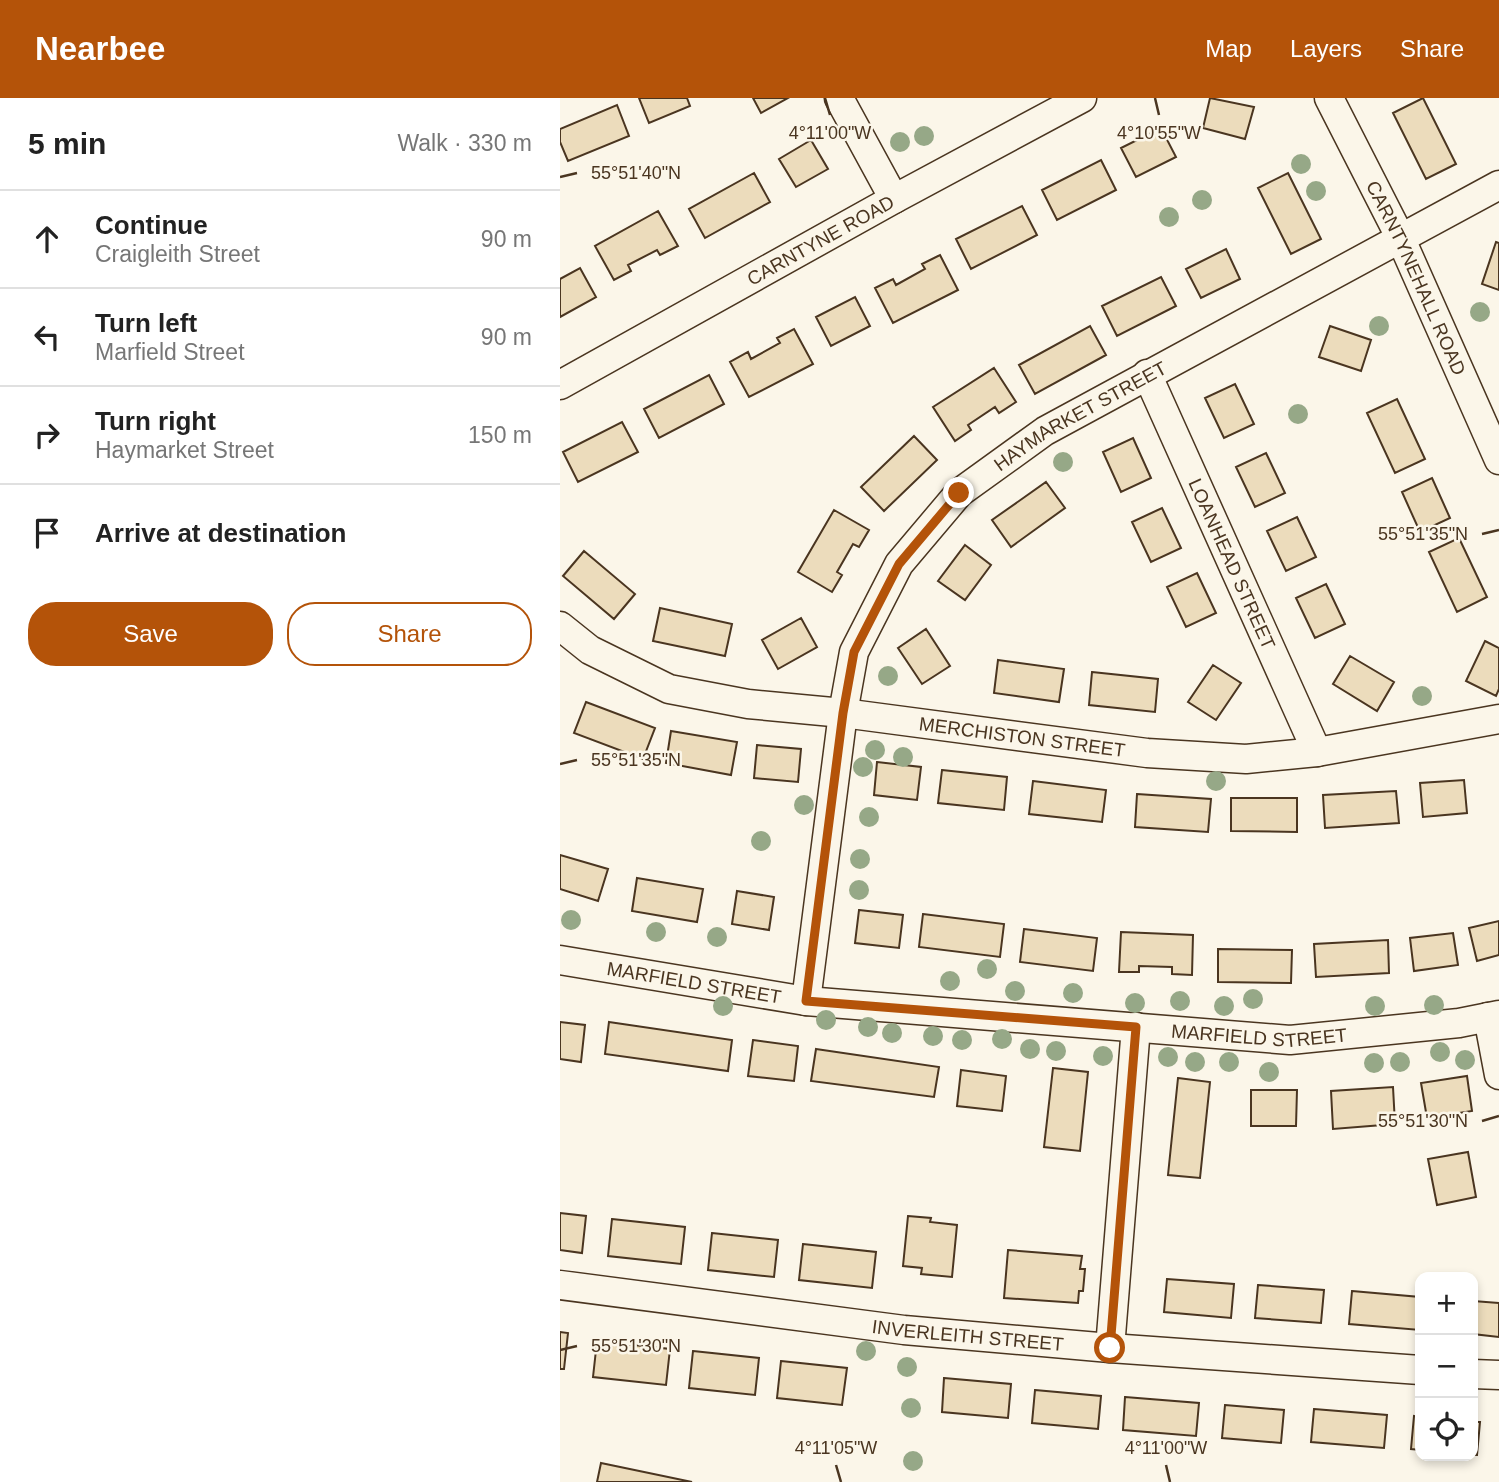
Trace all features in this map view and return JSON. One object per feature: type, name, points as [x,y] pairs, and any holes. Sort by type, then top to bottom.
[{"type":"street","points":[[839,98],[894,199]]},
{"type":"street","name":"CARNTYNE ROAD","points":[[560,385],[1082,98]]},
{"type":"street","name":"CARNTYNEHALL ROAD","points":[[1329,98],[1399,237],[1499,460]]},
{"type":"street","name":"HAYMARKET STREET","points":[[806,1001],[843,713],[854,652],[899,564],[959,493],[1045,431],[1499,185]]},
{"type":"street","name":"LOANHEAD STREET","points":[[1147,374],[1317,752]]},
{"type":"street","name":"MERCHISTON STREET","points":[[560,626],[590,650],[669,689],[748,704],[843,713],[1147,753],[1246,759],[1317,752],[1499,719]]},
{"type":"street","name":"MARFIELD STREET","points":[[560,960],[806,1001],[1290,1040],[1459,1023],[1494,1016]]},
{"type":"street","points":[[1494,1016],[1499,1075]]},
{"type":"street","points":[[1110,1348],[1136,1027]]},
{"type":"street","name":"INVERLEITH STREET","points":[[560,1285],[904,1330],[1415,1370]]},
{"type":"street","points":[[1478,1374],[1499,1375]]},
{"type":"building","points":[[639,98],[687,98],[690,106],[649,123]]},
{"type":"building","points":[[753,98],[788,98],[761,113]]},
{"type":"building","points":[[1210,98],[1254,107],[1245,139],[1203,128]]},
{"type":"building","points":[[1423,98],[1456,164],[1426,179],[1393,113]]},
{"type":"building","points":[[617,105],[629,136],[568,161],[560,142],[560,129]]},
{"type":"building","points":[[1161,128],[1176,157],[1136,177],[1121,148]]},
{"type":"building","points":[[811,140],[828,169],[796,187],[779,159]]},
{"type":"building","points":[[1101,160],[1116,190],[1057,220],[1042,190]]},
{"type":"building","points":[[754,173],[770,202],[705,238],[689,209]]},
{"type":"building","points":[[1288,173],[1321,239],[1291,254],[1258,188]]},
{"type":"building","points":[[1022,206],[1037,235],[971,269],[956,239]]},
{"type":"building","points":[[658,211],[678,246],[660,255],[657,250],[628,265],[631,271],[614,280],[595,246]]},
{"type":"building","points":[[1496,242],[1499,243],[1499,290],[1482,284]]},
{"type":"building","points":[[1226,249],[1240,279],[1201,298],[1186,269]]},
{"type":"building","points":[[940,255],[958,290],[893,323],[875,288],[893,279],[896,285],[925,269],[922,264]]},
{"type":"building","points":[[580,268],[596,297],[560,317],[560,279]]},
{"type":"building","points":[[1161,277],[1176,306],[1117,336],[1102,306]]},
{"type":"building","points":[[855,297],[870,326],[831,346],[816,317]]},
{"type":"building","points":[[1090,326],[1106,355],[1035,394],[1019,365]]},
{"type":"building","points":[[1330,326],[1371,340],[1361,371],[1319,357]]},
{"type":"building","points":[[794,329],[813,364],[749,397],[730,362],[748,352],[751,359],[780,343],[777,338]]},
{"type":"building","points":[[994,368],[1016,402],[999,413],[995,407],[968,425],[971,430],[955,441],[933,407]]},
{"type":"building","points":[[709,375],[724,404],[659,438],[644,409]]},
{"type":"building","points":[[1235,384],[1254,424],[1224,438],[1205,398]]},
{"type":"building","points":[[1397,399],[1425,459],[1395,473],[1367,413]]},
{"type":"building","points":[[622,422],[638,452],[578,482],[563,452]]},
{"type":"building","points":[[914,436],[937,460],[884,511],[861,487]]},
{"type":"building","points":[[1133,438],[1151,478],[1121,492],[1103,452]]},
{"type":"building","points":[[1266,453],[1285,493],[1255,507],[1236,467]]},
{"type":"building","points":[[1432,478],[1450,518],[1420,532],[1402,492]]},
{"type":"building","points":[[1046,482],[1065,508],[1011,547],[992,520]]},
{"type":"building","points":[[1162,508],[1181,548],[1151,562],[1132,522]]},
{"type":"building","points":[[834,510],[869,530],[859,547],[853,544],[837,572],[842,575],[832,592],[798,572]]},
{"type":"building","points":[[1297,517],[1316,557],[1286,571],[1267,531]]},
{"type":"building","points":[[1459,538],[1487,597],[1457,612],[1429,552]]},
{"type":"building","points":[[965,545],[991,565],[965,600],[938,581]]},
{"type":"building","points":[[584,551],[635,594],[614,619],[563,576]]},
{"type":"building","points":[[1197,573],[1216,613],[1186,627],[1167,587]]},
{"type":"building","points":[[1326,584],[1345,624],[1315,638],[1296,598]]},
{"type":"building","points":[[660,608],[732,624],[725,656],[653,641]]},
{"type":"building","points":[[801,618],[817,647],[778,669],[762,640]]},
{"type":"building","points":[[926,629],[950,666],[922,684],[898,648]]},
{"type":"building","points":[[1485,641],[1499,648],[1499,689],[1496,696],[1466,681]]},
{"type":"building","points":[[1350,656],[1394,682],[1377,711],[1333,684]]},
{"type":"building","points":[[998,660],[1064,669],[1059,702],[994,693]]},
{"type":"building","points":[[1213,665],[1241,683],[1216,720],[1188,702]]},
{"type":"building","points":[[1092,672],[1158,679],[1155,712],[1089,705]]},
{"type":"building","points":[[586,702],[655,728],[643,759],[574,733]]},
{"type":"building","points":[[671,731],[737,742],[731,775],[666,763]]},
{"type":"building","points":[[757,745],[801,749],[798,782],[754,778]]},
{"type":"building","points":[[877,762],[921,767],[917,800],[874,795]]},
{"type":"building","points":[[942,770],[1007,777],[1004,810],[938,803]]},
{"type":"building","points":[[1464,780],[1467,813],[1423,817],[1420,783]]},
{"type":"building","points":[[1033,781],[1106,790],[1102,822],[1029,814]]},
{"type":"building","points":[[1396,791],[1399,823],[1325,828],[1323,795]]},
{"type":"building","points":[[1137,794],[1211,799],[1208,832],[1135,827]]},
{"type":"building","points":[[1231,798],[1297,798],[1297,832],[1231,831]]},
{"type":"building","points":[[560,855],[608,869],[598,901],[560,889]]},
{"type":"building","points":[[637,878],[703,889],[697,922],[632,911]]},
{"type":"building","points":[[737,891],[774,897],[769,930],[732,924]]},
{"type":"building","points":[[859,910],[903,915],[899,948],[855,943]]},
{"type":"building","points":[[923,914],[1004,924],[1000,957],[919,947]]},
{"type":"building","points":[[1499,921],[1499,955],[1477,961],[1469,928]]},
{"type":"building","points":[[1024,929],[1097,938],[1093,971],[1020,962]]},
{"type":"building","points":[[1121,932],[1193,935],[1192,975],[1172,974],[1172,967],[1139,966],[1139,972],[1119,972]]},
{"type":"building","points":[[1453,933],[1458,965],[1414,971],[1410,938]]},
{"type":"building","points":[[1388,940],[1389,973],[1316,977],[1314,944]]},
{"type":"building","points":[[1218,949],[1292,950],[1291,983],[1218,982]]},
{"type":"building","points":[[560,1022],[585,1025],[581,1062],[560,1059]]},
{"type":"building","points":[[609,1022],[732,1040],[728,1071],[605,1054]]},
{"type":"building","points":[[753,1040],[798,1046],[794,1081],[748,1076]]},
{"type":"building","points":[[816,1049],[939,1067],[934,1097],[811,1081]]},
{"type":"building","points":[[1053,1068],[1088,1072],[1080,1151],[1044,1147]]},
{"type":"building","points":[[961,1070],[1006,1076],[1002,1111],[957,1106]]},
{"type":"building","points":[[1467,1076],[1472,1111],[1427,1118],[1421,1083]]},
{"type":"building","points":[[1178,1078],[1210,1082],[1200,1178],[1168,1175]]},
{"type":"building","points":[[1393,1087],[1395,1124],[1333,1129],[1331,1091]]},
{"type":"building","points":[[1251,1090],[1297,1090],[1296,1126],[1251,1126]]},
{"type":"building","points":[[1468,1152],[1476,1197],[1437,1205],[1428,1159]]},
{"type":"building","points":[[560,1213],[586,1216],[582,1253],[560,1250]]},
{"type":"building","points":[[908,1216],[931,1218],[930,1222],[957,1225],[952,1277],[921,1274],[922,1268],[903,1266]]},
{"type":"building","points":[[612,1219],[685,1227],[681,1264],[608,1256]]},
{"type":"building","points":[[712,1233],[778,1240],[774,1277],[708,1270]]},
{"type":"building","points":[[803,1244],[876,1252],[872,1288],[799,1280]]},
{"type":"building","points":[[1008,1250],[1082,1256],[1080,1269],[1085,1269],[1083,1291],[1079,1291],[1078,1303],[1004,1298]]},
{"type":"building","points":[[1167,1279],[1234,1284],[1231,1318],[1164,1312]]},
{"type":"building","points":[[1258,1285],[1324,1290],[1321,1323],[1255,1318]]},
{"type":"building","points":[[1352,1291],[1415,1297],[1415,1330],[1349,1324]]},
{"type":"building","points":[[1478,1301],[1499,1303],[1499,1337],[1478,1335]]},
{"type":"building","points":[[560,1332],[568,1333],[564,1369],[560,1369]]},
{"type":"building","points":[[597,1341],[670,1349],[666,1385],[593,1377]]},
{"type":"building","points":[[693,1351],[759,1358],[755,1395],[689,1388]]},
{"type":"building","points":[[781,1361],[847,1368],[842,1405],[777,1398]]},
{"type":"building","points":[[944,1378],[1011,1384],[1008,1418],[942,1412]]},
{"type":"building","points":[[1035,1390],[1101,1396],[1098,1429],[1032,1423]]},
{"type":"building","points":[[1125,1397],[1199,1403],[1196,1436],[1123,1430]]},
{"type":"building","points":[[1225,1405],[1284,1410],[1281,1443],[1222,1438]]},
{"type":"building","points":[[1314,1409],[1387,1415],[1384,1448],[1311,1442]]},
{"type":"building","points":[[1414,1416],[1415,1449],[1411,1449]]},
{"type":"building","points":[[601,1463],[692,1482],[597,1482]]},
{"type":"route","points":[[959,493],[899,564],[854,652],[843,713],[806,1001],[1136,1027],[1110,1348]]}]
